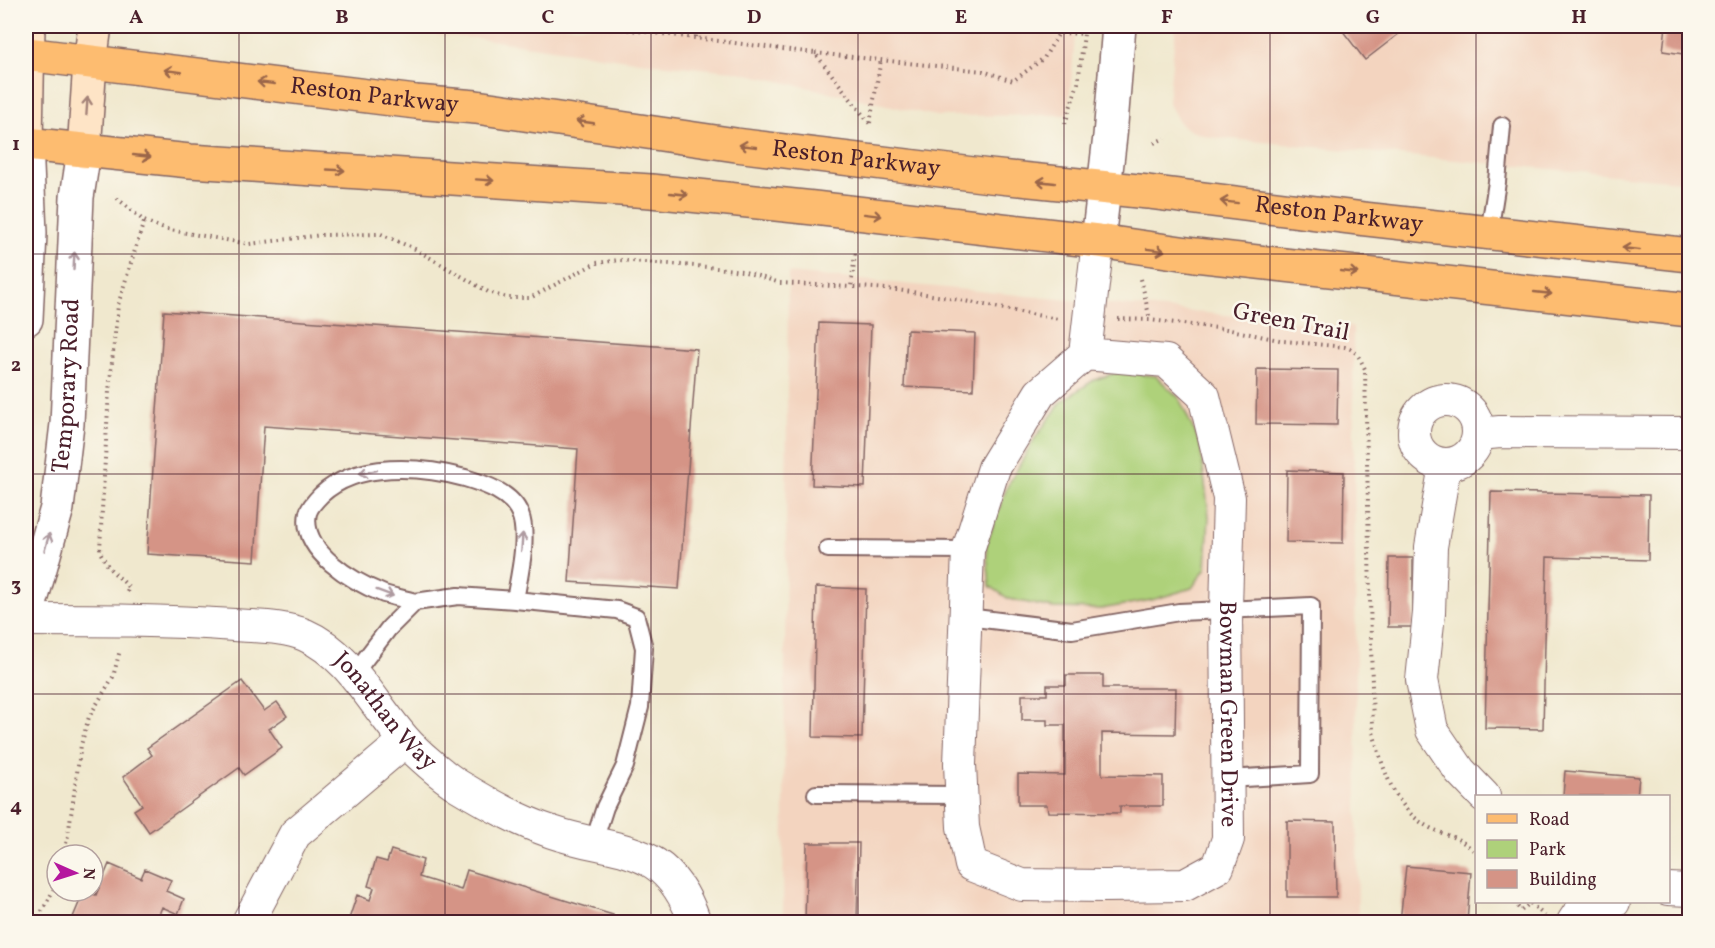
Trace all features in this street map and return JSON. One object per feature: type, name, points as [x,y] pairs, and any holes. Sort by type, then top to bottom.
[{"type":"main road","points":[[84,151],[94,26]]},
{"type":"main road","points":[[27,45],[26,144],[190,161],[651,191],[1689,310]]},
{"type":"main road","name":"Reston Parkway","points":[[27,45],[90,62],[476,107],[747,146],[990,176],[1689,255]]},
{"type":"street","points":[[1085,354],[1119,26]]},
{"type":"street","name":"Temporary Road","points":[[26,144],[30,232],[26,319]]},
{"type":"street","name":"Temporary Road","points":[[26,619],[57,508],[67,424],[77,197],[84,151]]},
{"type":"street","name":"Bowman Green Drive","points":[[1085,354],[1166,361],[1204,396],[1229,498],[1226,609],[1228,839],[1218,867],[1185,885],[1022,885],[970,865],[963,827],[960,764],[968,550],[994,468],[1040,393],[1085,354]]},
{"type":"street","points":[[1448,400],[1464,405],[1475,417],[1479,434],[1474,450],[1461,461],[1445,465],[1429,460],[1418,448],[1414,431],[1419,415],[1431,404],[1448,400]]},
{"type":"street","points":[[1479,434],[1500,432],[1686,433]]},
{"type":"street","points":[[1445,465],[1431,547],[1429,613],[1422,680],[1432,730],[1460,771],[1483,795]]},
{"type":"street","name":"Jonathan Way","points":[[26,619],[261,627],[304,634],[329,648],[405,741],[456,784],[510,815],[553,832],[627,850],[658,864],[679,889],[695,922]]},
{"type":"street","points":[[248,922],[295,834],[405,741]]},
{"type":"street","points":[[1670,889],[1689,890]]},
{"type":"street","points":[[1568,914],[1610,903]]},
{"type":"lane","points":[[1489,233],[1502,126]]},
{"type":"lane","points":[[515,600],[523,542],[521,516],[517,507],[503,494],[477,481],[453,475],[392,470],[367,471],[329,488],[313,503],[309,512],[310,534],[315,547],[332,564],[384,594],[415,602],[458,596],[515,600],[616,610],[636,617],[644,648],[640,707],[625,766],[605,807],[594,842]]},
{"type":"lane","points":[[828,549],[968,550]]},
{"type":"lane","points":[[353,675],[389,628],[415,602]]},
{"type":"lane","points":[[967,617],[1072,630],[1179,612],[1311,606],[1310,774],[1228,779]]},
{"type":"lane","points":[[816,794],[962,795]]},
{"type":"path","points":[[598,26],[983,71],[1013,81],[1044,58],[1059,33],[1084,34],[1078,83],[1064,128]]},
{"type":"path","points":[[696,37],[697,26]]},
{"type":"path","points":[[815,53],[870,124],[880,59]]},
{"type":"path","points":[[1154,142],[1165,138]]},
{"type":"path","points":[[66,843],[86,726],[113,677],[120,650],[129,587],[109,568],[100,552],[109,392],[118,305],[144,221],[117,198]]},
{"type":"path","name":"Green Trail","points":[[144,221],[187,235],[249,244],[321,235],[381,234],[415,249],[490,293],[507,297],[530,298],[596,263],[619,260],[741,271],[780,283],[884,288],[1060,319],[1150,320],[1226,329],[1284,341],[1353,349],[1365,369],[1373,732],[1395,796],[1431,828],[1455,837],[1475,853]]},
{"type":"path","points":[[851,287],[855,254]]},
{"type":"path","points":[[1141,279],[1150,320]]},
{"type":"path","points":[[36,922],[46,903]]},
{"type":"path","points":[[1515,903],[1521,911],[1530,903],[1568,914]]},
{"type":"shaded area","points":[[314,26],[1076,26],[1068,115],[936,116],[734,71],[656,64],[476,38]]},
{"type":"shaded area","points":[[1176,26],[1689,26],[1689,182],[1209,137],[1191,131],[1180,124],[1168,102]]},
{"type":"shaded area","points":[[788,273],[1353,327],[1358,922],[783,922]]},
{"type":"green space","points":[[1118,372],[1156,376],[1179,398],[1200,444],[1209,516],[1206,568],[1192,588],[1152,600],[1101,609],[1053,608],[1009,599],[990,586],[986,546],[1007,487],[1035,438],[1062,401],[1094,380]]},
{"type":"building","points":[[1339,26],[1409,26],[1365,60]]},
{"type":"building","points":[[1666,26],[1690,26],[1690,55],[1663,51]]},
{"type":"building","points":[[164,311],[697,349],[679,589],[569,582],[578,449],[264,426],[255,561],[147,554]]},
{"type":"building","points":[[819,323],[871,325],[865,487],[812,485]]},
{"type":"building","points":[[907,330],[975,333],[973,390],[904,387]]},
{"type":"building","points":[[1257,369],[1338,370],[1337,425],[1256,424]]},
{"type":"building","points":[[1287,470],[1344,472],[1343,543],[1286,542]]},
{"type":"building","points":[[1491,492],[1649,495],[1648,560],[1547,557],[1543,729],[1485,728]]},
{"type":"building","points":[[1389,558],[1413,558],[1413,627],[1388,627]]},
{"type":"building","points":[[816,587],[866,589],[862,738],[813,737]]},
{"type":"building","points":[[1066,675],[1103,675],[1103,688],[1176,688],[1175,734],[1102,733],[1102,775],[1163,776],[1163,806],[1120,806],[1120,813],[1048,812],[1047,805],[1018,805],[1018,774],[1065,775],[1065,725],[1047,725],[1047,720],[1022,720],[1022,695],[1047,695],[1047,685],[1066,685]]},
{"type":"building","points":[[242,681],[264,711],[277,702],[287,716],[269,729],[282,748],[244,775],[239,768],[149,832],[134,810],[142,805],[123,777],[152,755],[147,748]]},
{"type":"building","points":[[1688,746],[1690,746],[1690,806],[1684,806]]},
{"type":"building","points":[[1565,771],[1639,777],[1637,795],[1563,795]]},
{"type":"building","points":[[1287,821],[1335,822],[1336,897],[1287,897]]},
{"type":"building","points":[[807,843],[859,843],[857,922],[805,922]]},
{"type":"building","points":[[391,850],[423,860],[419,877],[461,890],[467,870],[613,915],[611,922],[348,922],[357,895],[370,900],[374,888],[368,886],[376,859],[387,862]]},
{"type":"building","points":[[109,864],[141,878],[145,869],[171,880],[166,891],[184,899],[178,914],[162,907],[156,922],[71,922],[79,903],[105,903],[105,874]]},
{"type":"building","points":[[1406,866],[1471,872],[1467,922],[1400,922]]}]
